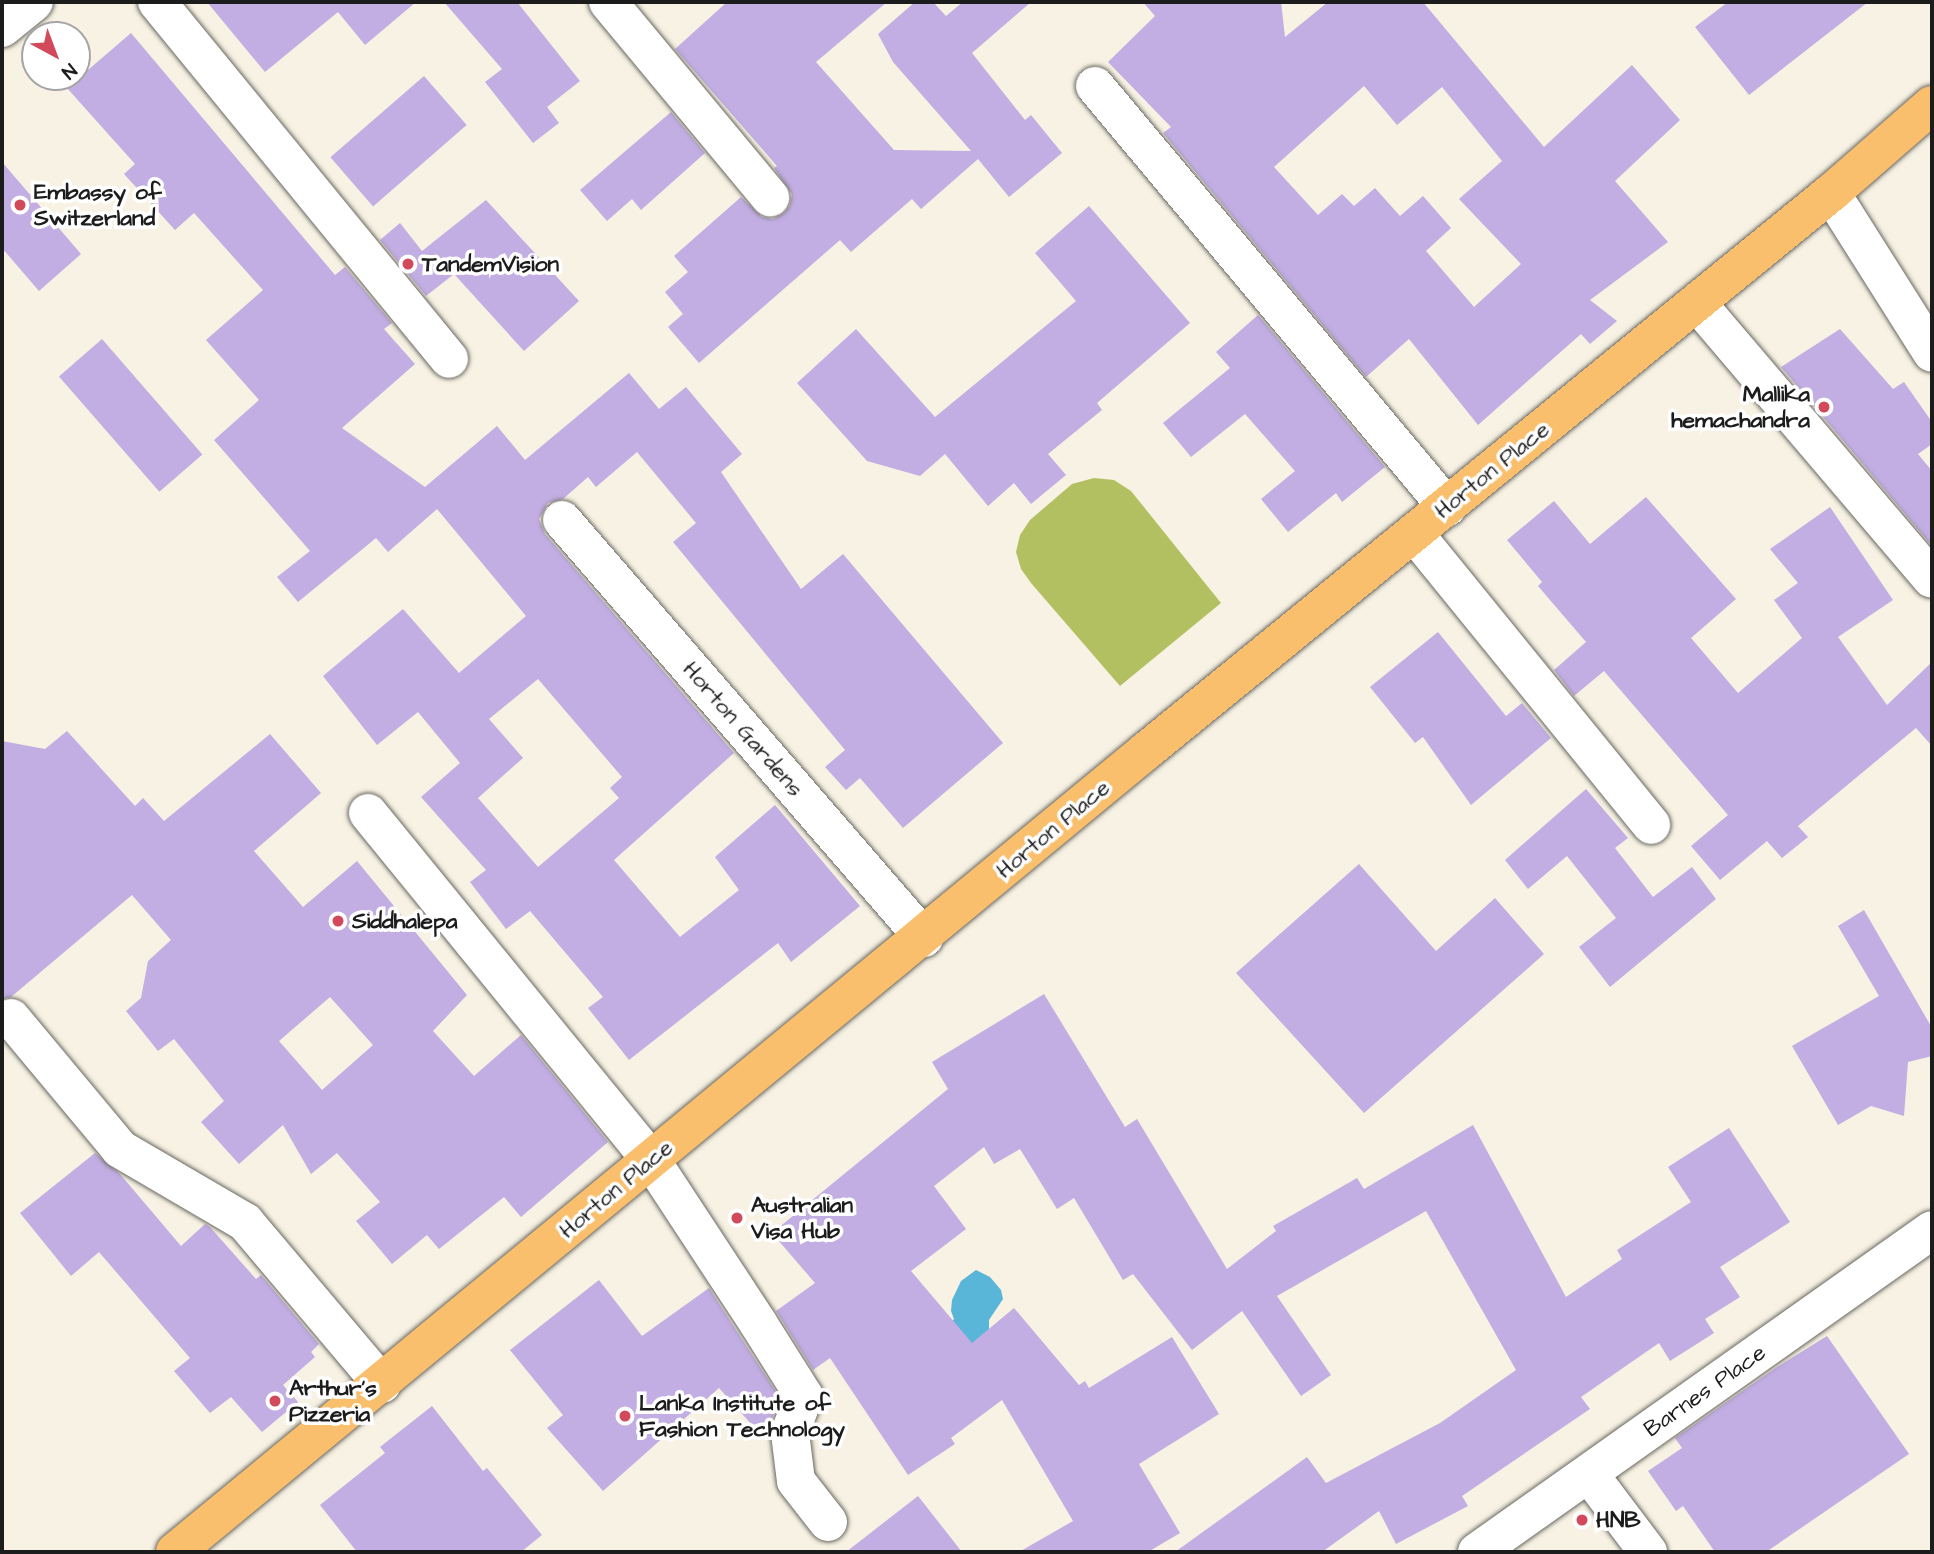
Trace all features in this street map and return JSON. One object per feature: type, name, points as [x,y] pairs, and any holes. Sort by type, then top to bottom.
[{"type":"highway","name":"Horton Place","points":[[175,1552],[924,938],[1146,751],[1831,193],[1932,105]]},
{"type":"street","points":[[2,29],[34,2]]},
{"type":"street","points":[[157,2],[449,359]]},
{"type":"street","points":[[608,2],[769,197]]},
{"type":"street","points":[[1095,86],[1447,507]]},
{"type":"street","points":[[1831,193],[1932,353]]},
{"type":"street","points":[[1697,303],[1932,579]]},
{"type":"street","name":"Horton Gardens","points":[[562,520],[924,938]]},
{"type":"street","points":[[1414,533],[1651,825]]},
{"type":"street","points":[[368,813],[651,1160],[804,1396],[790,1433],[796,1481],[828,1522]]},
{"type":"street","points":[[11,1018],[121,1149],[245,1222],[382,1384]]},
{"type":"street","name":"Barnes Place","points":[[1478,1552],[1932,1230]]},
{"type":"street","points":[[1589,1474],[1648,1552]]},
{"type":"green space","points":[[1094,478],[1114,480],[1131,491],[1221,603],[1120,686],[1031,583],[1021,569],[1016,552],[1020,535],[1030,520],[1072,484]]},
{"type":"water","points":[[976,1270],[990,1277],[1001,1290],[1003,1299],[989,1320],[989,1330],[995,1347],[927,1346],[954,1319],[951,1311],[952,1300],[961,1281]]},
{"type":"building","points":[[207,2],[416,2],[365,45],[338,12],[265,72]]},
{"type":"building","points":[[444,2],[517,2],[580,81],[547,107],[559,123],[533,143],[485,82],[502,69]]},
{"type":"building","points":[[727,2],[887,2],[816,62],[894,150],[971,151],[893,62],[878,34],[915,2],[933,2],[946,16],[963,2],[1031,2],[972,53],[1025,120],[1031,115],[1062,153],[1009,197],[978,159],[921,209],[912,199],[851,252],[840,240],[699,363],[668,327],[683,314],[665,292],[688,272],[674,256],[741,197],[762,217],[773,219],[784,213],[790,205],[792,194],[774,168],[777,166],[675,49]]},
{"type":"building","points":[[1143,2],[1281,2],[1285,37],[1328,2],[1423,2],[1544,147],[1632,65],[1680,120],[1615,181],[1668,242],[1590,300],[1617,321],[1590,344],[1581,334],[1478,425],[1409,339],[1366,377],[1163,133],[1171,127],[1108,62],[1155,16]],"holes":[[[1364,86],[1397,125],[1442,87],[1502,161],[1459,199],[1521,264],[1474,307],[1426,251],[1451,228],[1423,196],[1400,216],[1375,188],[1354,206],[1342,194],[1318,215],[1274,167]]]},
{"type":"building","points":[[1728,2],[1868,2],[1749,95],[1695,27]]},
{"type":"building","points":[[131,33],[335,275],[345,267],[392,323],[384,329],[415,364],[342,428],[425,487],[497,426],[525,460],[629,373],[659,409],[686,387],[742,454],[721,472],[801,589],[843,554],[1003,743],[903,828],[860,778],[846,790],[825,767],[845,750],[673,542],[696,523],[637,452],[596,487],[588,477],[563,499],[548,503],[539,519],[545,534],[734,753],[614,860],[680,937],[739,890],[715,857],[775,805],[860,906],[791,962],[778,943],[629,1060],[588,1008],[603,997],[530,911],[506,929],[470,882],[486,870],[421,797],[460,763],[418,712],[377,745],[323,676],[403,609],[459,673],[526,616],[437,509],[388,552],[376,538],[298,602],[277,577],[310,551],[214,440],[259,400],[206,340],[263,290],[194,213],[175,230],[124,174],[135,164],[70,91],[91,91],[91,67]],"holes":[[[538,679],[622,777],[610,788],[619,798],[538,867],[478,798],[523,758],[489,719]]]},
{"type":"building","points":[[424,76],[467,125],[373,206],[330,157]]},
{"type":"building","points":[[671,112],[705,153],[641,210],[632,199],[607,221],[580,190]]},
{"type":"building","name":"Embassy of Switzerland","points":[[2,162],[81,254],[39,291],[2,248]]},
{"type":"building","points":[[486,200],[579,301],[524,351],[454,274],[426,296],[380,240],[400,223],[422,251]]},
{"type":"building","points":[[1089,206],[1190,323],[1097,403],[1102,410],[1048,454],[1066,475],[1031,504],[1014,483],[988,506],[945,454],[920,476],[867,461],[797,383],[856,329],[935,417],[1076,301],[1035,253]]},
{"type":"building","points":[[1258,315],[1385,467],[1342,502],[1336,493],[1288,532],[1261,499],[1295,471],[1245,414],[1191,457],[1163,423],[1230,368],[1216,352]]},
{"type":"building","points":[[1840,329],[1893,389],[1904,382],[1932,422],[1932,444],[1918,454],[1932,471],[1932,546],[1781,367]]},
{"type":"building","points":[[102,339],[202,454],[159,492],[59,376]]},
{"type":"building","points":[[1646,497],[1736,599],[1691,638],[1738,693],[1802,638],[1774,600],[1798,583],[1770,549],[1830,507],[1893,600],[1838,637],[1887,705],[1932,662],[1932,746],[1916,728],[1798,826],[1808,837],[1782,858],[1767,841],[1720,880],[1691,846],[1728,815],[1604,671],[1574,696],[1554,670],[1586,642],[1538,586],[1542,582],[1507,540],[1554,501],[1590,544]]},
{"type":"building","points":[[1438,632],[1506,716],[1522,703],[1551,738],[1471,805],[1423,737],[1415,743],[1370,687]]},
{"type":"building","points":[[67,731],[135,806],[143,798],[164,821],[270,734],[321,793],[254,851],[303,907],[357,861],[467,995],[433,1031],[474,1076],[521,1035],[608,1142],[521,1217],[504,1197],[439,1249],[427,1235],[392,1264],[356,1221],[380,1202],[337,1153],[311,1174],[283,1125],[239,1164],[201,1122],[224,1101],[174,1039],[158,1051],[126,1011],[141,998],[148,961],[171,940],[132,895],[11,997],[2,999],[2,741],[45,749]],"holes":[[[330,997],[373,1045],[322,1090],[279,1041]]]},
{"type":"building","points":[[1586,789],[1628,838],[1615,848],[1653,897],[1692,867],[1716,899],[1610,987],[1579,947],[1616,918],[1567,856],[1528,889],[1505,860]]},
{"type":"building","points":[[1359,864],[1436,951],[1495,898],[1544,954],[1364,1113],[1236,973]]},
{"type":"building","points":[[1864,910],[1932,1028],[1932,1056],[1908,1062],[1904,1116],[1871,1106],[1838,1125],[1792,1046],[1879,996],[1838,926]]},
{"type":"building","points":[[1044,994],[1125,1127],[1137,1119],[1227,1269],[1276,1231],[1273,1226],[1357,1178],[1364,1189],[1473,1125],[1566,1297],[1622,1259],[1617,1250],[1691,1202],[1668,1167],[1729,1128],[1790,1222],[1720,1267],[1740,1297],[1705,1319],[1714,1333],[1670,1361],[1659,1343],[1581,1397],[1590,1409],[1462,1496],[1468,1506],[1396,1544],[1379,1511],[1322,1552],[1175,1552],[1307,1457],[1326,1483],[1440,1423],[1516,1370],[1426,1211],[1277,1296],[1331,1375],[1301,1396],[1242,1311],[1192,1350],[1133,1274],[1123,1280],[1074,1198],[1057,1209],[1020,1149],[994,1164],[984,1147],[934,1186],[966,1229],[911,1271],[972,1343],[1014,1308],[1079,1385],[1085,1381],[1089,1388],[1172,1337],[1219,1414],[1139,1464],[1180,1533],[1148,1552],[1019,1552],[1073,1521],[1002,1400],[951,1438],[955,1444],[908,1475],[830,1358],[813,1370],[776,1311],[815,1283],[772,1233],[948,1089],[932,1062]]},
{"type":"building","points":[[95,1153],[120,1174],[181,1246],[205,1224],[210,1227],[256,1279],[261,1275],[319,1344],[311,1352],[315,1357],[283,1385],[298,1402],[262,1432],[231,1397],[210,1413],[174,1371],[190,1358],[99,1252],[71,1276],[20,1213]]},
{"type":"building","points":[[599,1280],[642,1336],[709,1288],[780,1398],[771,1421],[752,1425],[719,1388],[603,1491],[547,1428],[563,1415],[510,1350]]},
{"type":"building","points":[[1827,1336],[1909,1454],[1766,1552],[1715,1552],[1683,1506],[1676,1511],[1648,1471],[1682,1448],[1675,1438],[1777,1367]]},
{"type":"building","points":[[432,1406],[483,1471],[487,1468],[542,1535],[521,1552],[357,1552],[320,1505],[385,1453],[380,1447]]},
{"type":"building","points":[[918,1496],[962,1552],[846,1552]]},
{"type":"place","name":"Embassy of Switzerland","points":[[20,205]]},
{"type":"place","name":"TandemVision","points":[[408,264]]},
{"type":"place","name":"Mallika hemachandra","points":[[1824,407]]},
{"type":"place","name":"Siddhalepa","points":[[338,921]]},
{"type":"place","name":"Australian Visa Hub","points":[[737,1218]]},
{"type":"place","name":"Arthur's Pizzeria","points":[[275,1401]]},
{"type":"place","name":"Lanka Institute of Fashion Technology","points":[[625,1416]]},
{"type":"place","name":"HNB","points":[[1582,1520]]}]
